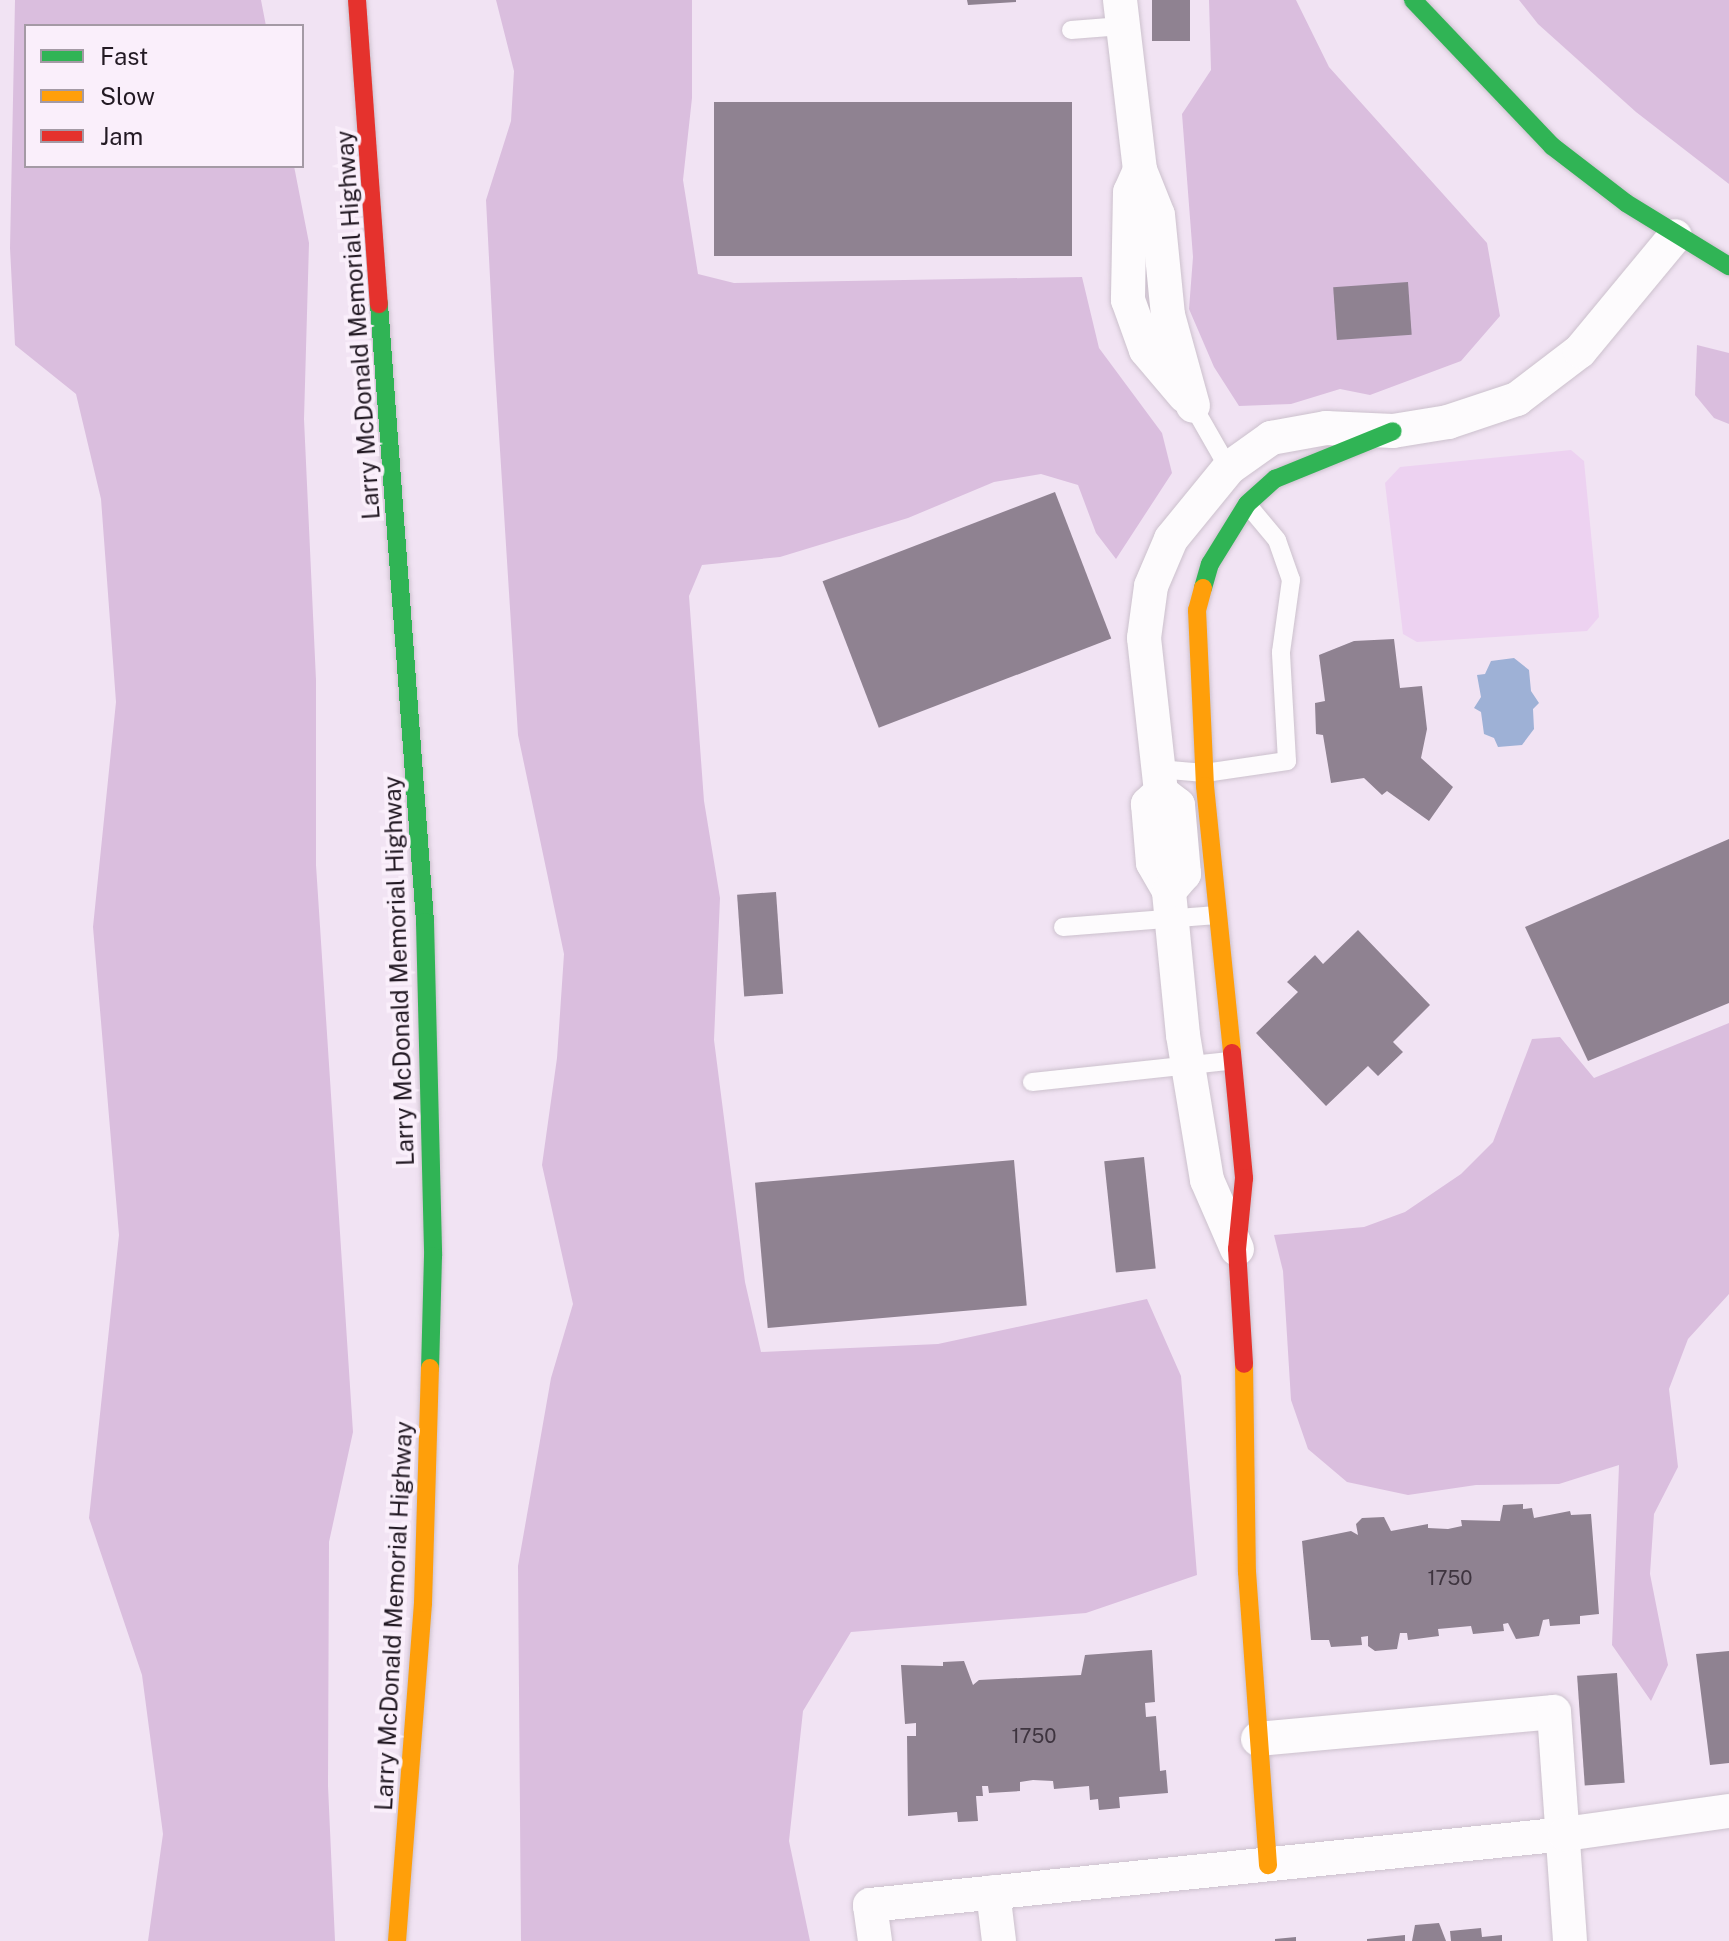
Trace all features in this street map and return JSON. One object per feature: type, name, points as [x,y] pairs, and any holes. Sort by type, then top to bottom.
[{"type":"main road","name":"Larry McDonald Memorial Highway","points":[[357,0],[425,922],[433,1240],[423,1603],[397,1941]]},
{"type":"main road","points":[[1413,0],[1552,146],[1675,236],[1729,266]]},
{"type":"main road","points":[[1268,1865],[1251,1657],[1247,1410],[1237,1249],[1244,1178],[1230,1061],[1205,773],[1197,610],[1210,564],[1247,504],[1275,479],[1364,447],[1393,431]]},
{"type":"street","points":[[1121,13],[1140,170],[1158,215],[1168,315],[1193,406]]},
{"type":"street","points":[[1237,1249],[1207,1180],[1188,1067],[1170,905],[1184,874],[1178,805],[1160,781],[1144,638],[1151,586],[1171,539],[1229,468],[1271,438],[1326,428],[1393,431],[1483,412],[1548,378],[1580,351],[1675,236]]},
{"type":"street","points":[[1258,1739],[1554,1712],[1565,1834],[1570,1941]]},
{"type":"street","points":[[875,1941],[870,1905],[1565,1834],[1729,1811]]},
{"type":"street","points":[[993,1892],[999,1941]]},
{"type":"lane","points":[[1071,30],[1121,13]]},
{"type":"lane","points":[[1160,781],[1287,761],[1281,652],[1291,580],[1277,540],[1247,504],[1193,406]]},
{"type":"lane","points":[[1063,927],[1170,905],[1217,915]]},
{"type":"lane","points":[[1032,1082],[1230,1061]]},
{"type":"shaded area","points":[[15,0],[261,0],[266,24],[24,24],[24,168],[294,168],[309,243],[304,419],[316,680],[316,865],[353,1432],[329,1542],[328,1786],[335,1941],[148,1941],[163,1834],[142,1675],[89,1518],[119,1235],[93,927],[116,702],[101,499],[76,394],[15,345],[10,248]]},
{"type":"shaded area","points":[[496,0],[692,0],[692,98],[683,180],[698,274],[734,283],[1082,277],[1099,348],[1162,433],[1172,473],[1116,559],[1096,533],[1078,485],[1041,474],[994,482],[908,518],[780,557],[702,565],[689,596],[704,801],[720,898],[714,1040],[745,1282],[761,1352],[938,1344],[1147,1299],[1181,1376],[1197,1575],[1086,1613],[851,1632],[803,1711],[789,1841],[810,1941],[521,1941],[518,1566],[551,1378],[573,1304],[542,1165],[557,1058],[564,954],[518,735],[494,355],[486,200],[511,121],[514,71]]},
{"type":"shaded area","points":[[1209,0],[1296,0],[1329,67],[1487,243],[1500,316],[1461,361],[1370,395],[1340,389],[1291,404],[1239,406],[1214,367],[1189,309],[1193,257],[1182,114],[1211,70]]},
{"type":"shaded area","points":[[1519,0],[1729,0],[1729,184],[1636,112],[1538,24]]},
{"type":"shaded area","points":[[1697,345],[1729,353],[1729,424],[1714,418],[1695,395]]},
{"type":"shaded area","points":[[1571,450],[1584,461],[1599,617],[1587,631],[1417,642],[1403,634],[1385,483],[1400,467]]},
{"type":"shaded area","points":[[1729,1023],[1729,1294],[1688,1339],[1669,1389],[1678,1467],[1654,1514],[1650,1574],[1668,1665],[1651,1701],[1612,1645],[1619,1465],[1559,1484],[1476,1485],[1408,1495],[1347,1482],[1308,1449],[1291,1400],[1283,1271],[1274,1235],[1364,1227],[1405,1212],[1461,1174],[1493,1142],[1532,1039],[1560,1037],[1594,1078]]},
{"type":"water","points":[[1514,658],[1529,670],[1531,691],[1539,703],[1533,709],[1534,729],[1522,745],[1498,747],[1494,738],[1484,734],[1481,712],[1474,708],[1481,697],[1477,675],[1485,674],[1491,661]]},
{"type":"building","points":[[967,0],[1016,0],[1016,2],[968,5]]},
{"type":"building","points":[[1152,0],[1190,0],[1190,41],[1152,41]]},
{"type":"building","points":[[714,102],[1072,102],[1072,256],[714,256]]},
{"type":"building","points":[[1408,282],[1412,335],[1337,340],[1333,287]]},
{"type":"building","points":[[1055,492],[1111,639],[879,728],[823,581]]},
{"type":"building","points":[[1394,639],[1400,688],[1422,686],[1427,729],[1421,758],[1453,787],[1429,821],[1387,791],[1382,795],[1364,778],[1331,783],[1323,735],[1316,734],[1315,703],[1325,701],[1319,655],[1354,641]]},
{"type":"building","points":[[1729,839],[1729,1003],[1588,1061],[1525,927]]},
{"type":"building","points":[[776,892],[783,994],[744,996],[737,895]]},
{"type":"building","points":[[1358,930],[1430,1005],[1393,1042],[1403,1052],[1378,1076],[1368,1066],[1326,1106],[1256,1033],[1298,992],[1287,982],[1315,955],[1323,964]]},
{"type":"building","points":[[1144,1157],[1156,1268],[1116,1273],[1104,1161]]},
{"type":"building","points":[[1014,1160],[1027,1305],[768,1328],[755,1183]]},
{"type":"building","points":[[1523,1504],[1523,1509],[1532,1508],[1534,1518],[1570,1511],[1571,1515],[1591,1514],[1599,1614],[1580,1616],[1580,1624],[1550,1626],[1549,1619],[1543,1620],[1539,1636],[1516,1639],[1508,1623],[1503,1624],[1504,1631],[1473,1634],[1471,1626],[1438,1629],[1439,1636],[1408,1640],[1407,1633],[1400,1633],[1397,1649],[1375,1651],[1368,1646],[1368,1636],[1361,1637],[1362,1645],[1331,1647],[1329,1640],[1311,1640],[1302,1541],[1351,1531],[1358,1535],[1356,1524],[1362,1518],[1384,1517],[1391,1531],[1428,1524],[1428,1528],[1448,1529],[1462,1526],[1461,1520],[1500,1521],[1503,1505]]},
{"type":"building","points":[[1152,1650],[1155,1702],[1145,1703],[1146,1717],[1156,1716],[1160,1771],[1166,1770],[1168,1793],[1119,1797],[1120,1808],[1099,1810],[1098,1799],[1090,1800],[1089,1786],[1054,1789],[1053,1781],[1033,1780],[1020,1782],[1020,1791],[989,1793],[988,1786],[982,1786],[983,1796],[976,1796],[978,1821],[958,1822],[957,1812],[908,1816],[907,1736],[916,1736],[916,1723],[905,1724],[901,1665],[943,1666],[943,1662],[964,1661],[973,1685],[979,1680],[1081,1675],[1085,1655]]},
{"type":"building","points":[[1729,1651],[1729,1763],[1710,1765],[1696,1654]]},
{"type":"building","points":[[1617,1673],[1625,1783],[1585,1786],[1577,1676]]},
{"type":"building","points":[[1439,1923],[1446,1941],[1412,1941],[1415,1925]]},
{"type":"building","points":[[1481,1928],[1482,1937],[1502,1935],[1502,1941],[1451,1941],[1450,1931]]},
{"type":"building","points":[[1405,1935],[1405,1941],[1367,1941],[1367,1939]]},
{"type":"building","points":[[1296,1937],[1296,1941],[1275,1941],[1275,1939]]},
{"type":"traffic: fast","points":[[1413,0],[1552,146],[1626,203],[1729,266]]},
{"type":"traffic: fast","points":[[379,304],[425,922],[433,1256],[430,1368]]},
{"type":"traffic: fast","points":[[1203,588],[1210,564],[1247,504],[1275,479],[1393,431]]},
{"type":"traffic: slow","points":[[1203,588],[1197,610],[1205,786],[1232,1053]]},
{"type":"traffic: slow","points":[[1244,1364],[1247,1572],[1268,1865]]},
{"type":"traffic: slow","points":[[397,1941],[423,1603],[430,1368]]},
{"type":"traffic: jam","points":[[357,0],[379,304]]},
{"type":"traffic: jam","points":[[1232,1053],[1244,1178],[1237,1249],[1244,1364]]}]
